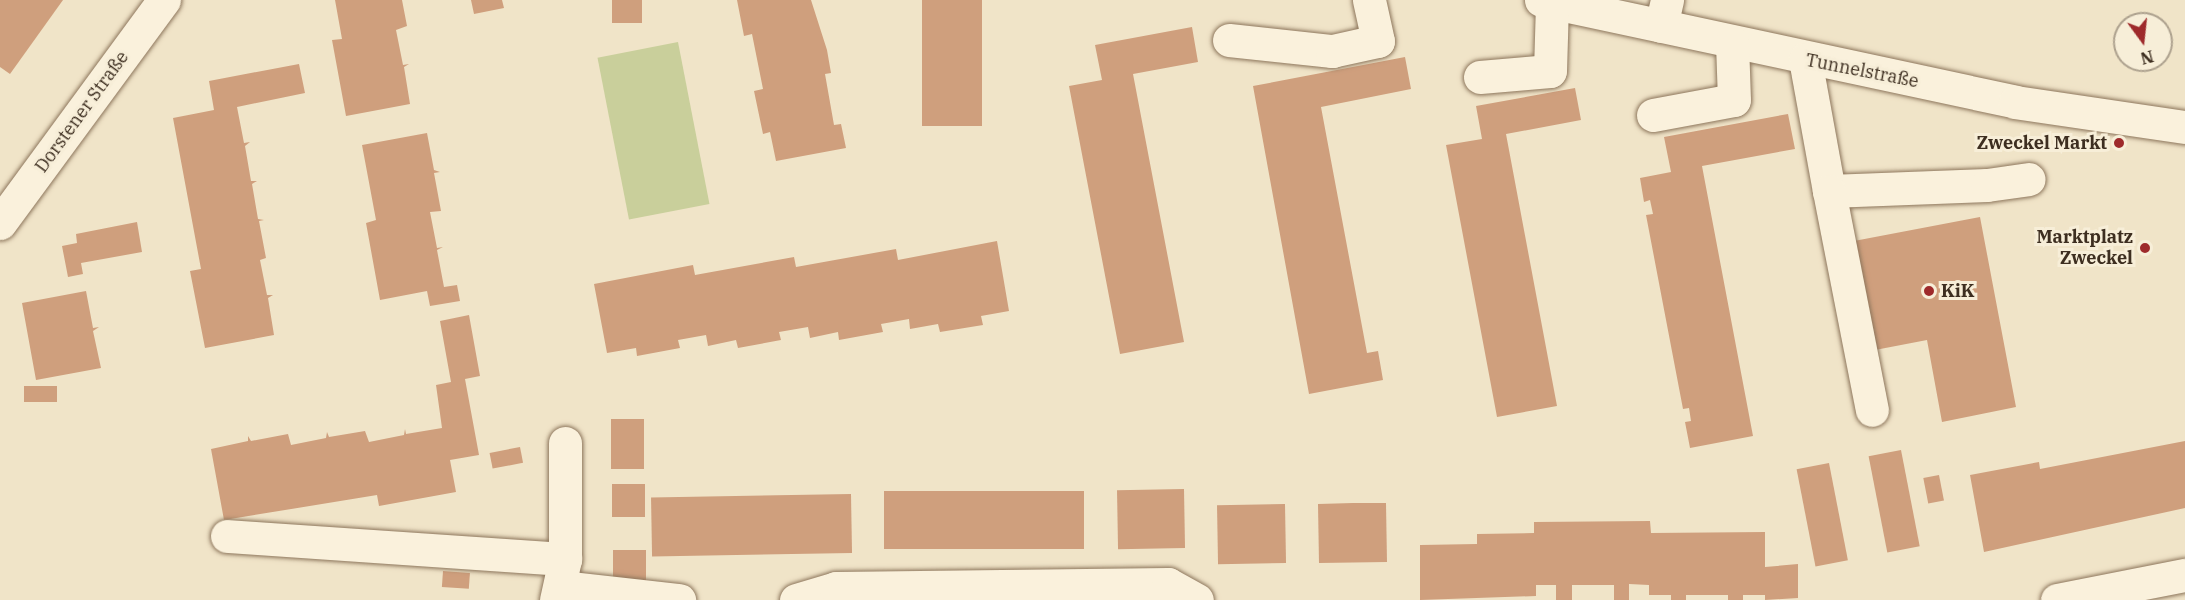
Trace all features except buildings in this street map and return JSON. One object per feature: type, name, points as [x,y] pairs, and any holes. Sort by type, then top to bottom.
[{"type":"street","name":"Dorstener Straße","points":[[0,223],[164,0]]},
{"type":"street","points":[[1229,40],[1332,51],[1378,41],[1369,0]]},
{"type":"street","points":[[1480,76],[1550,71],[1546,1]]},
{"type":"street","name":"Tunnelstraße","points":[[1546,1],[1664,13],[1732,42],[1805,59],[2015,102],[2185,127]]},
{"type":"street","points":[[1653,115],[1734,100],[1732,42]]},
{"type":"street","points":[[1805,59],[1872,410]]},
{"type":"street","points":[[1829,190],[1987,185],[2029,178]]},
{"type":"street","points":[[561,582],[565,443]]},
{"type":"street","points":[[227,536],[679,600]]},
{"type":"street","points":[[2057,600],[2185,575]]},
{"type":"street","points":[[796,600],[836,588],[1168,584],[1197,600]]},
{"type":"green space","points":[[678,42],[709,204],[629,220],[598,58]]},
{"type":"place","name":"Zweckel Markt","points":[[2119,143]]},
{"type":"place","name":"Marktplatz Zweckel","points":[[2145,248]]},
{"type":"place","name":"KiK","points":[[1929,291]]}]
